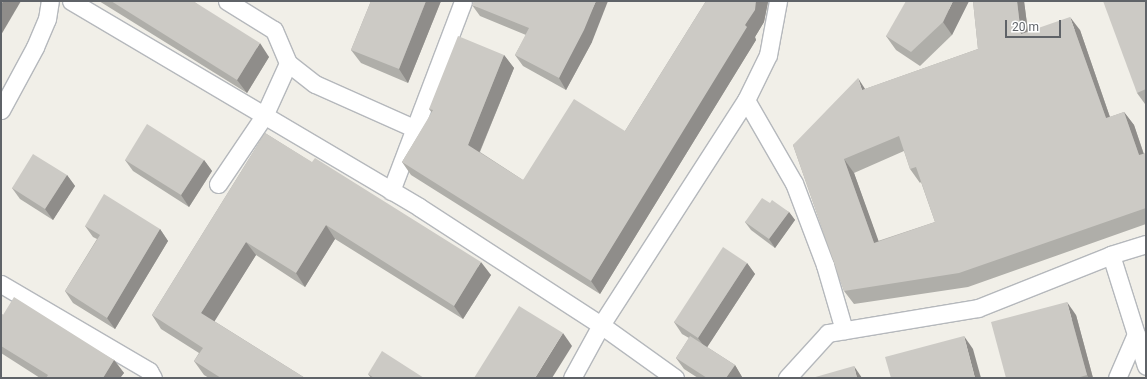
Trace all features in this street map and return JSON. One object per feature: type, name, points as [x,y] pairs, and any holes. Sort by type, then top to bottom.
[{"type":"street","points":[[1,110],[34,48],[47,19],[50,1]]},
{"type":"street","points":[[71,1],[391,191],[601,324],[675,378]]},
{"type":"street","points":[[227,1],[274,30],[288,63],[315,84],[416,129]]},
{"type":"street","points":[[391,191],[416,129],[463,1]]},
{"type":"street","points":[[572,378],[601,324],[746,100],[768,55],[778,1]]},
{"type":"street","points":[[218,184],[264,116],[288,63]]},
{"type":"street","points":[[746,100],[794,183],[825,266],[844,330]]},
{"type":"street","points":[[787,378],[828,333],[978,308],[1111,255],[1146,244]]},
{"type":"street","points":[[1111,255],[1146,366]]},
{"type":"street","points":[[1,284],[149,371],[153,378]]},
{"type":"street","points":[[1117,378],[1136,334]]},
{"type":"building","points":[[111,1],[193,1],[260,43],[237,80]]},
{"type":"building","points":[[371,1],[426,1],[399,69],[351,50]]},
{"type":"building","points":[[474,1],[596,1],[584,30],[559,78],[515,55],[529,28],[472,5]]},
{"type":"building","points":[[706,1],[756,1],[755,10],[745,25],[747,27],[591,281],[402,162],[433,110],[429,109],[458,36],[504,55],[468,145],[523,180],[574,99],[625,131]]},
{"type":"building","points":[[906,1],[953,1],[943,22],[911,52],[886,36]]},
{"type":"building","points":[[973,1],[1017,1],[1021,34],[1070,17],[1106,118],[1124,112],[1139,155],[1146,153],[1146,208],[959,273],[844,291],[793,145],[858,78],[862,90],[978,49]],"holes":[[[899,136],[910,169],[916,167],[935,222],[874,243],[844,159]]]},
{"type":"building","points":[[1103,1],[1146,1],[1146,89],[1137,93]]},
{"type":"building","points":[[147,124],[204,160],[181,195],[125,160]]},
{"type":"building","points":[[265,133],[312,162],[315,158],[481,262],[454,306],[326,225],[296,273],[246,242],[201,313],[305,378],[221,378],[194,361],[203,348],[152,315]]},
{"type":"building","points":[[33,154],[67,175],[45,209],[12,188]]},
{"type":"building","points":[[104,194],[160,229],[107,318],[65,291],[100,235],[85,226]]},
{"type":"building","points":[[762,198],[770,203],[772,200],[789,212],[769,239],[745,222]]},
{"type":"building","points":[[723,247],[747,263],[698,338],[674,322]]},
{"type":"building","points":[[14,297],[114,360],[103,378],[46,378],[48,375],[1,346],[1,314],[3,315]]},
{"type":"building","points":[[1067,302],[1087,375],[1077,378],[1006,378],[991,322]]},
{"type":"building","points":[[519,306],[563,333],[535,378],[474,378]]},
{"type":"building","points":[[690,336],[735,365],[726,378],[707,378],[676,358]]},
{"type":"building","points":[[964,336],[975,378],[891,378],[885,357]]},
{"type":"building","points":[[382,351],[424,378],[374,378],[368,374]]},
{"type":"building","points":[[854,366],[857,378],[812,378]]}]
